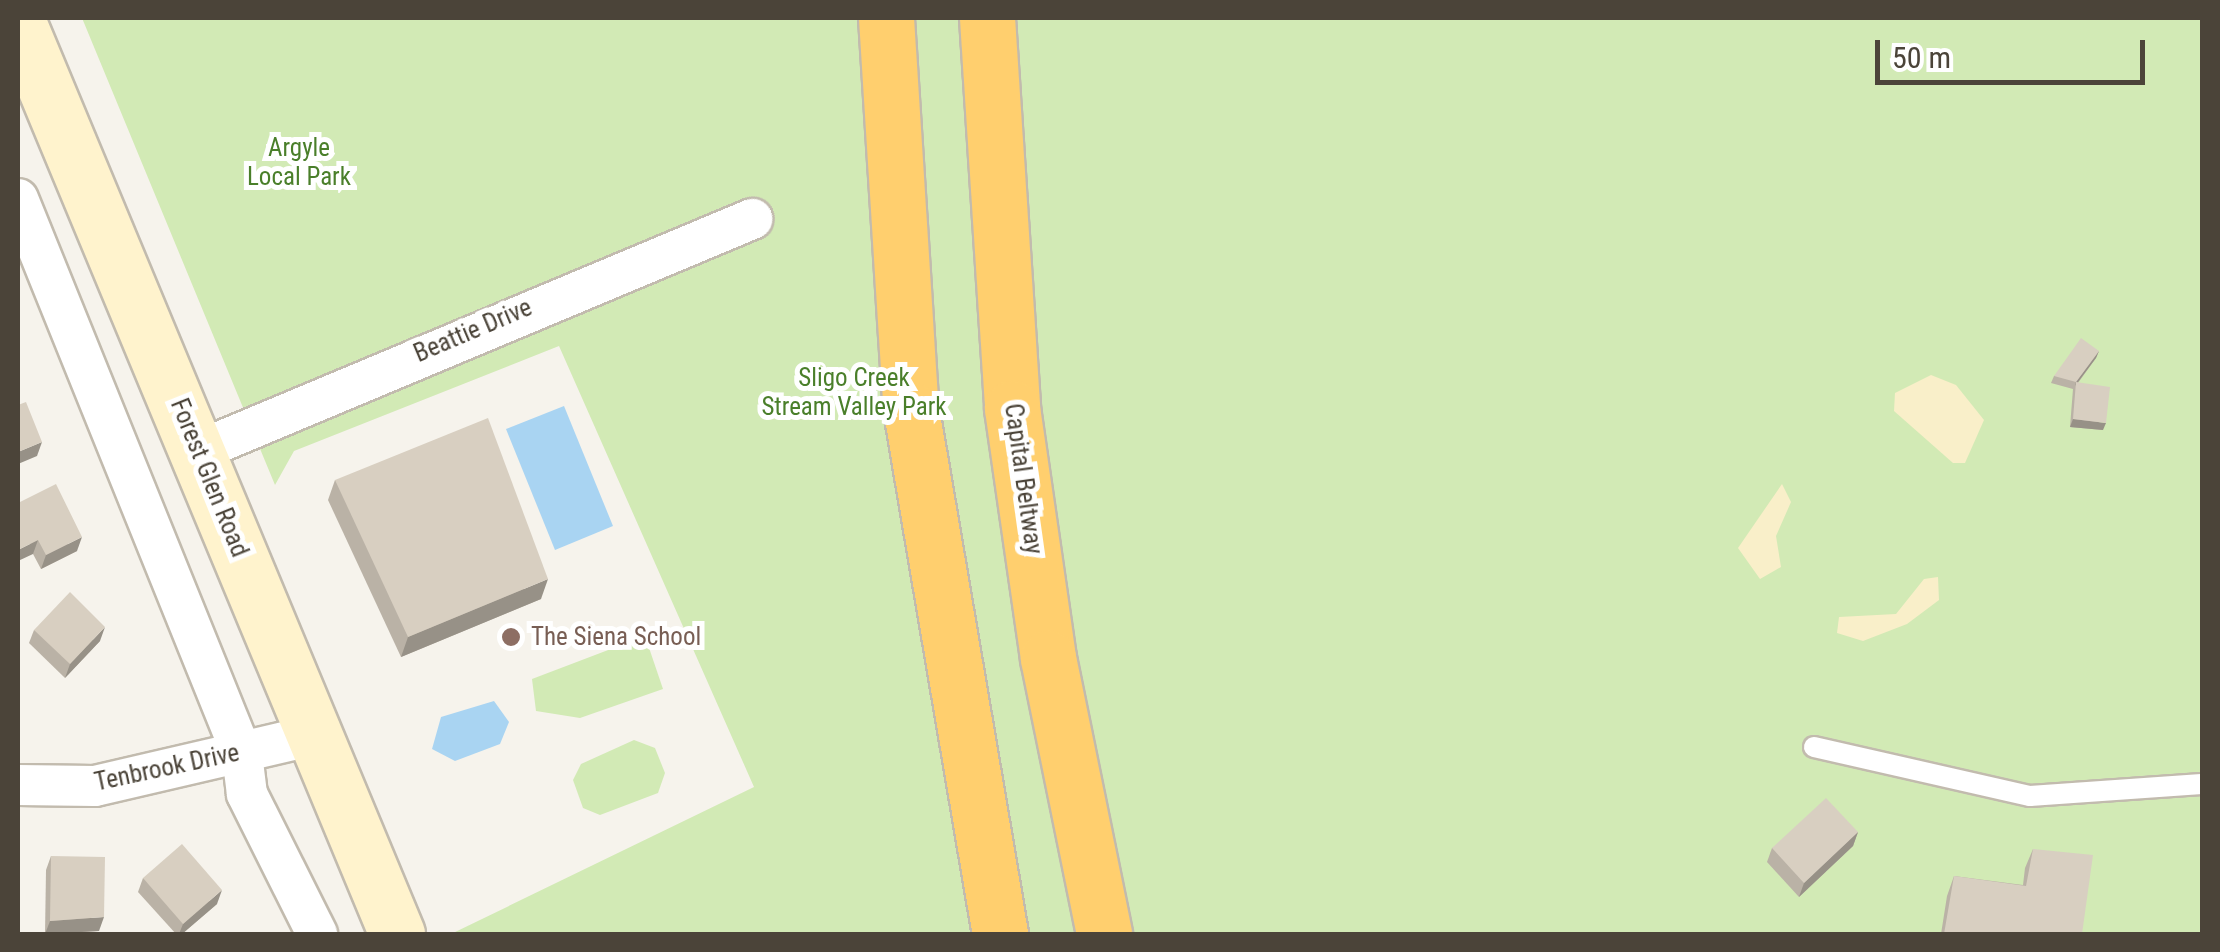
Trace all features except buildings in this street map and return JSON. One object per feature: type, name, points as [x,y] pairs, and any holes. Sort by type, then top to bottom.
[{"type":"highway","points":[[886,18],[911,410],[1000,934]]},
{"type":"highway","name":"Capital Beltway","points":[[987,18],[1012,408],[1048,658],[1104,934]]},
{"type":"street","name":"Forest Glen Road","points":[[18,22],[397,934]]},
{"type":"street","points":[[18,198],[27,244],[242,754],[247,794],[317,934]]},
{"type":"street","name":"Beattie Drive","points":[[198,451],[752,219]]},
{"type":"street","name":"Tenbrook Drive","points":[[18,784],[95,786],[315,735]]},
{"type":"lane","points":[[1814,747],[2030,796],[2202,784]]},
{"type":"green space","points":[[82,18],[2202,18],[2202,934],[451,934],[754,787],[559,346],[294,451],[275,485]]},
{"type":"green space","points":[[645,636],[663,689],[580,718],[536,711],[532,679]]},
{"type":"green space","points":[[634,740],[655,748],[665,773],[658,793],[600,815],[583,808],[573,780],[581,764]]},
{"type":"sand","points":[[1931,375],[1956,385],[1984,420],[1965,463],[1953,463],[1894,411],[1895,393]]},
{"type":"sand","points":[[1782,484],[1791,502],[1776,536],[1781,567],[1760,579],[1738,548]]},
{"type":"sand","points":[[1938,577],[1939,600],[1907,624],[1863,641],[1837,633],[1839,617],[1896,614],[1924,579]]},
{"type":"water","points":[[564,406],[613,526],[555,550],[506,429]]},
{"type":"water","points":[[494,701],[509,722],[500,744],[455,761],[432,749],[441,717]]},
{"type":"place","name":"The Siena School","points":[[511,637]]},
{"type":"park label","name":"Argyle Local Park","points":[[299,164]]},
{"type":"park label","name":"Sligo Creek Stream Valley Park","points":[[854,394]]}]
